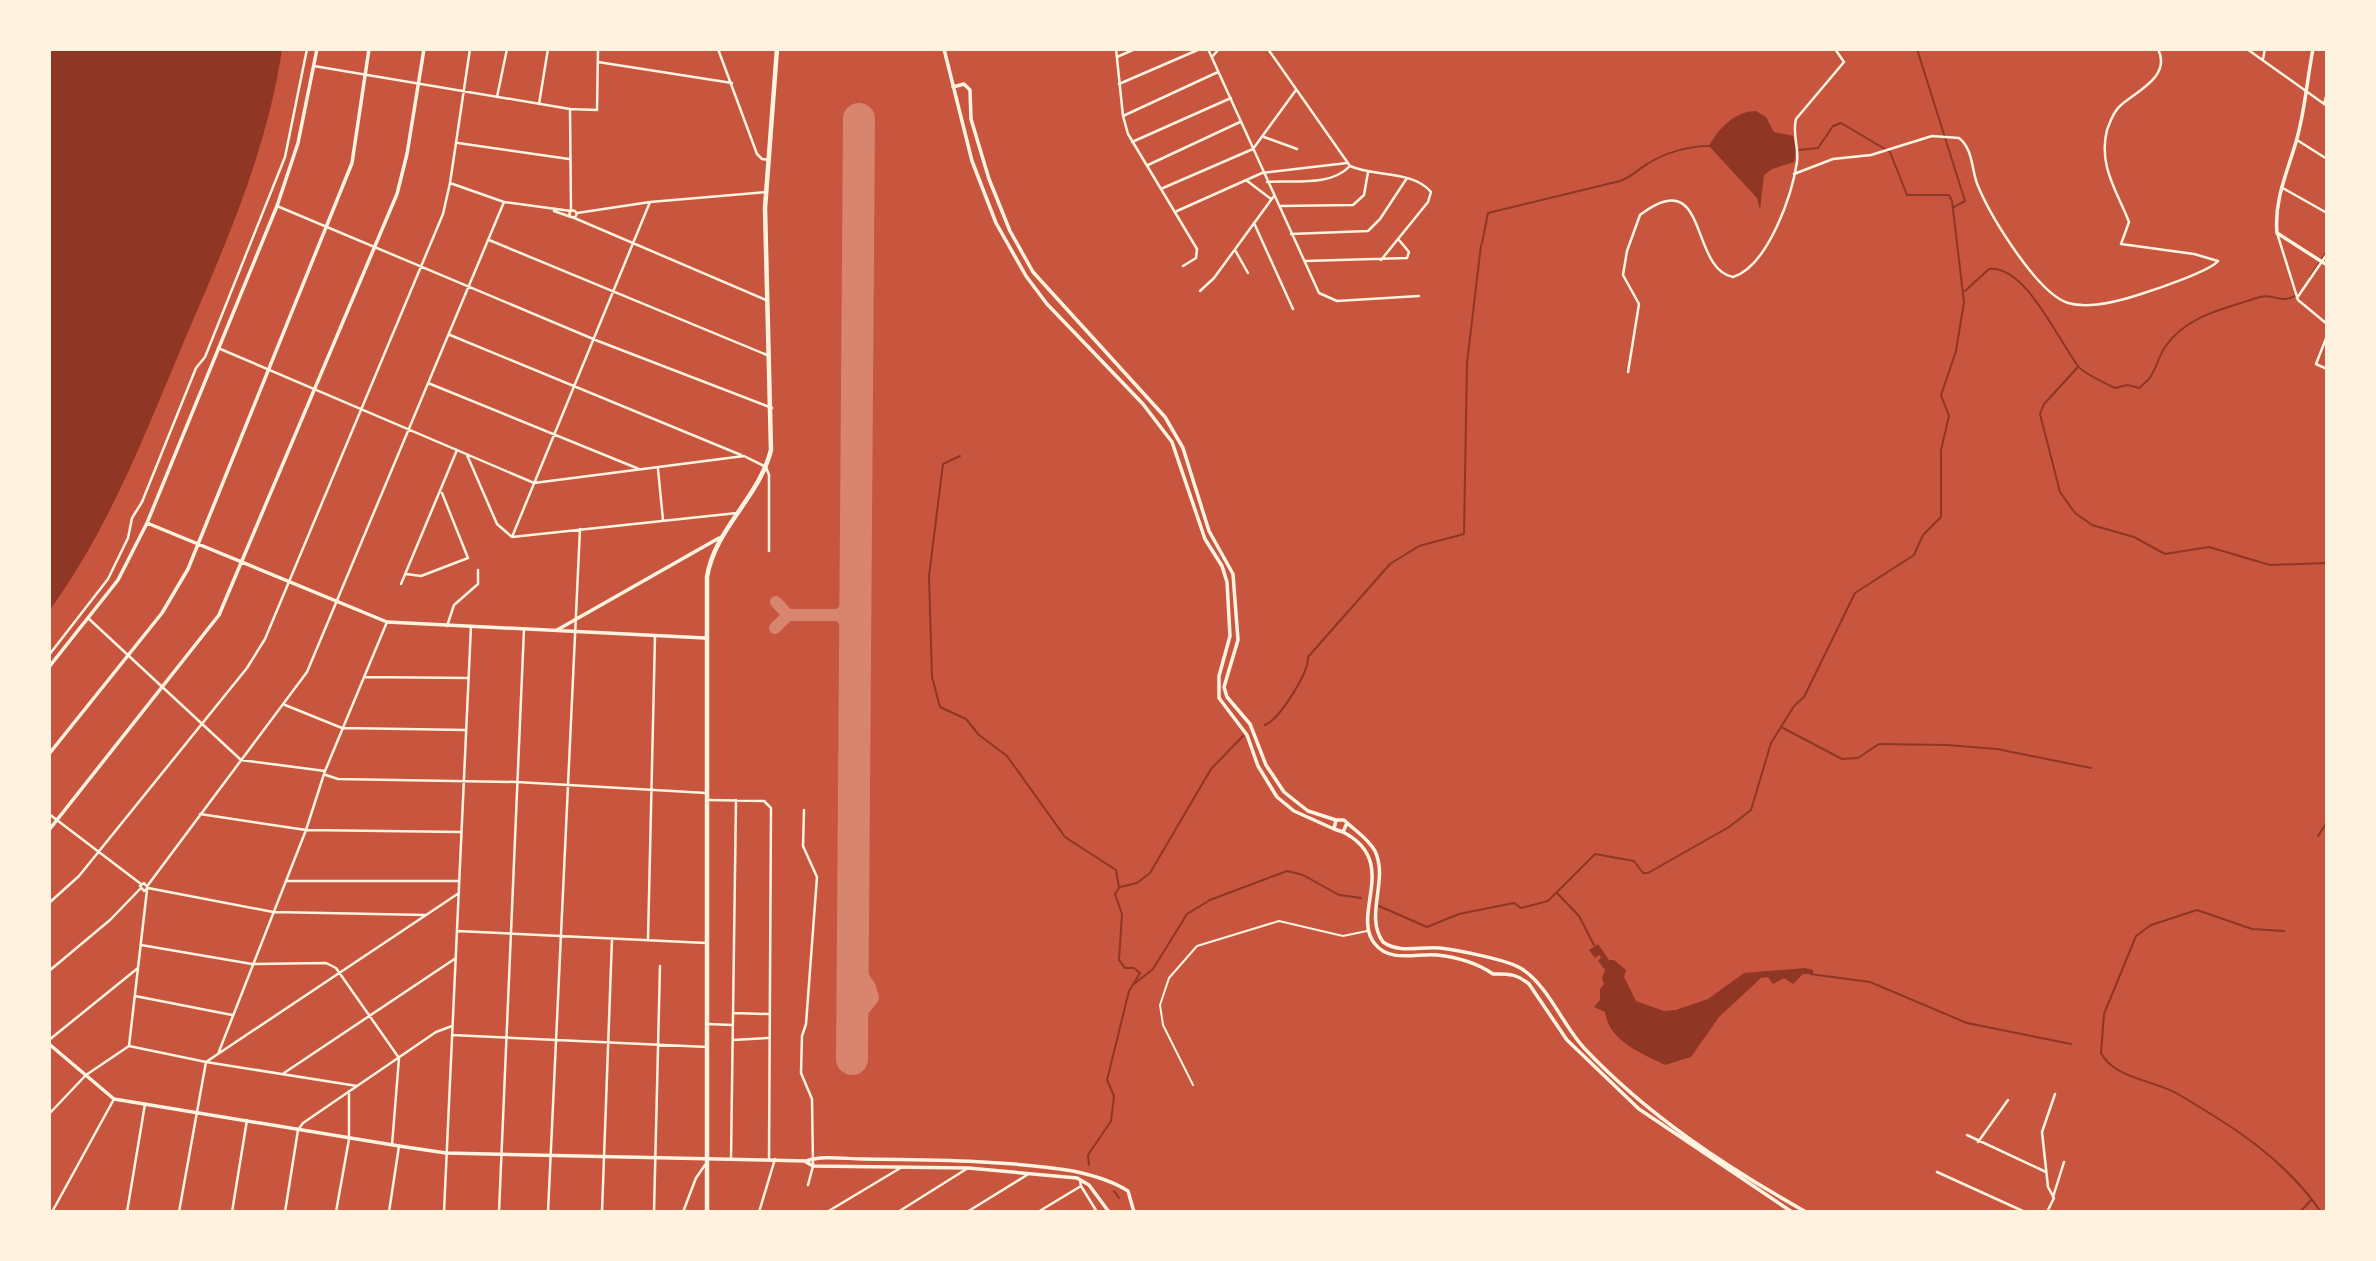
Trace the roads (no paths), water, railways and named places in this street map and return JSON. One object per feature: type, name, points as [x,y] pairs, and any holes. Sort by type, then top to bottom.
[{"type":"main road","points":[[707,1212],[707,577],[719,538],[766,467],[772,440],[767,355],[766,192],[776,49]]},
{"type":"street","points":[[49,654],[108,579],[124,548],[131,530],[132,518],[142,502],[196,368],[205,357],[272,196],[293,125],[307,49]]},
{"type":"street","points":[[49,667],[123,571],[147,523],[277,206],[298,143],[317,49]]},
{"type":"street","points":[[49,754],[174,597],[354,154],[369,49]]},
{"type":"street","points":[[49,830],[215,622],[402,178],[424,49]]},
{"type":"street","points":[[49,903],[79,876],[257,654],[443,214],[470,49]]},
{"type":"street","points":[[497,97],[507,49]]},
{"type":"street","points":[[539,104],[548,49]]},
{"type":"street","points":[[314,66],[570,109],[597,110],[598,49]]},
{"type":"street","points":[[718,49],[757,154],[762,159],[770,160]]},
{"type":"street","points":[[944,49],[972,161],[996,223],[1026,276],[1047,304],[1158,422],[1172,442],[1205,539],[1222,566],[1227,582],[1229,647],[1217,683],[1222,704],[1248,735],[1258,766],[1277,797],[1294,811],[1343,832],[1362,846],[1371,867],[1368,931],[1377,946],[1389,954],[1436,955],[1476,964],[1496,974],[1514,974],[1529,984],[1567,1040],[1639,1110],[1792,1212]]},
{"type":"street","points":[[1116,49],[1123,116],[1132,142],[1177,211],[1198,252],[1196,258],[1183,266]]},
{"type":"street","points":[[1117,57],[1135,49]]},
{"type":"street","points":[[1119,84],[1200,49]]},
{"type":"street","points":[[1208,49],[1272,198]]},
{"type":"street","points":[[1212,57],[1219,49]]},
{"type":"street","points":[[1268,49],[1348,165]]},
{"type":"street","points":[[1629,372],[1639,304],[1623,275],[1627,251],[1640,215],[1671,202],[1686,206],[1697,219],[1710,261],[1719,271],[1733,277],[1746,270],[1770,241],[1794,174],[1798,155],[1795,122],[1800,111],[1844,62],[1835,49]]},
{"type":"street","points":[[1794,174],[1833,159],[1868,156],[1910,145],[1921,139],[1954,136],[1968,149],[1979,189],[1998,222],[2034,274],[2054,296],[2083,305],[2146,292],[2219,263],[2194,254],[2122,244],[2123,234],[2130,225],[2108,176],[2107,130],[2119,107],[2151,83],[2161,62],[2158,49]]},
{"type":"street","points":[[2247,49],[2325,105],[2327,93]]},
{"type":"street","points":[[2263,60],[2265,49]]},
{"type":"street","points":[[2314,49],[2297,139],[2281,187],[2277,233],[2297,298],[2309,312],[2327,324]]},
{"type":"street","points":[[598,62],[732,83]]},
{"type":"street","points":[[1123,116],[1219,71]]},
{"type":"street","points":[[953,87],[966,85],[971,92],[968,101],[989,179],[1010,231],[1033,272],[1165,417],[1183,448],[1209,531],[1233,574],[1238,640],[1224,687],[1227,697],[1250,724],[1266,765],[1283,792],[1308,811],[1336,820],[1342,819],[1369,843],[1377,859],[1380,885],[1375,925],[1383,942],[1401,949],[1437,948],[1503,961],[1519,967],[1535,979],[1572,1035],[1643,1105],[1728,1164],[1806,1212]]},
{"type":"street","points":[[1163,188],[1253,149],[1296,90]]},
{"type":"street","points":[[1132,142],[1231,98]]},
{"type":"street","points":[[570,109],[571,200],[575,212],[587,224]]},
{"type":"street","points":[[1148,164],[1241,121]]},
{"type":"street","points":[[1263,136],[1285,147],[1297,149]]},
{"type":"street","points":[[2297,139],[2327,159]]},
{"type":"street","points":[[456,143],[569,159]]},
{"type":"street","points":[[1267,182],[1329,180],[1341,175],[1348,165]]},
{"type":"street","points":[[1177,211],[1262,173],[1348,165],[1368,172],[1407,178],[1425,186],[1431,194],[1399,240],[1381,260]]},
{"type":"street","points":[[1280,206],[1353,205],[1364,195],[1368,172]]},
{"type":"street","points":[[1291,234],[1368,231],[1380,219],[1407,178]]},
{"type":"street","points":[[1245,180],[1280,206],[1319,293],[1331,300],[1419,296]]},
{"type":"street","points":[[450,183],[504,202],[575,212],[650,202],[766,192]]},
{"type":"street","points":[[2281,187],[2327,213]]},
{"type":"street","points":[[1200,291],[1210,283],[1272,198]]},
{"type":"street","points":[[49,971],[144,887],[285,705],[307,672],[504,202]]},
{"type":"street","points":[[512,537],[650,202]]},
{"type":"street","points":[[277,206],[593,339],[772,408]]},
{"type":"street","points":[[548,209],[766,300]]},
{"type":"street","points":[[572,217],[575,212]]},
{"type":"street","points":[[1254,223],[1293,309]]},
{"type":"street","points":[[2277,233],[2327,265]]},
{"type":"street","points":[[489,240],[767,355]]},
{"type":"street","points":[[1305,261],[1409,257],[1408,249],[1399,240]]},
{"type":"street","points":[[1235,250],[1248,273]]},
{"type":"street","points":[[2297,298],[2327,254]]},
{"type":"street","points":[[450,335],[766,467],[769,475],[769,551]]},
{"type":"street","points":[[2327,336],[2316,364],[2327,369]]},
{"type":"street","points":[[218,348],[534,483],[744,456]]},
{"type":"street","points":[[428,383],[642,471]]},
{"type":"street","points":[[401,584],[457,450]]},
{"type":"street","points":[[467,455],[497,524],[512,537],[737,513]]},
{"type":"street","points":[[658,469],[663,520]]},
{"type":"street","points":[[406,573],[421,576],[468,558],[441,492]]},
{"type":"street","points":[[147,523],[387,622],[705,638]]},
{"type":"street","points":[[548,1212],[580,529]]},
{"type":"street","points":[[556,631],[719,538]]},
{"type":"street","points":[[447,626],[454,605],[478,584],[478,570]]},
{"type":"street","points":[[88,618],[241,760],[325,773],[338,779],[517,782],[709,793]]},
{"type":"street","points":[[218,1054],[306,830],[342,728],[387,622]]},
{"type":"street","points":[[444,1212],[471,626]]},
{"type":"street","points":[[499,1212],[524,629]]},
{"type":"street","points":[[648,940],[655,636]]},
{"type":"street","points":[[364,677],[468,678]]},
{"type":"street","points":[[285,705],[342,728],[466,730]]},
{"type":"street","points":[[709,800],[764,802],[771,808],[769,1158]]},
{"type":"street","points":[[731,1158],[736,800]]},
{"type":"street","points":[[804,810],[803,846],[817,877],[801,1062],[802,1077],[812,1099],[813,1166],[808,1185]]},
{"type":"street","points":[[49,814],[144,887],[273,912],[426,915]]},
{"type":"street","points":[[199,814],[306,830],[461,832]]},
{"type":"street","points":[[1334,829],[1336,820]]},
{"type":"street","points":[[1343,832],[1347,823]]},
{"type":"street","points":[[286,881],[459,881]]},
{"type":"street","points":[[129,1046],[146,895],[144,887]]},
{"type":"street","points":[[179,1212],[195,1111],[206,1062],[458,893]]},
{"type":"street","points":[[457,931],[706,943]]},
{"type":"street","points":[[602,1212],[612,939]]},
{"type":"street","points":[[141,945],[252,964],[332,964],[399,1058],[392,1145]]},
{"type":"street","points":[[283,1074],[456,958]]},
{"type":"street","points":[[1489,971],[1493,959]]},
{"type":"street","points":[[1502,972],[1503,961]]},
{"type":"street","points":[[654,1212],[660,966]]},
{"type":"street","points":[[138,968],[49,1042],[114,1099],[446,1153],[707,1160],[906,1160],[1073,1171],[1115,1183],[1128,1191],[1134,1209],[1127,1212]]},
{"type":"street","points":[[135,996],[232,1015]]},
{"type":"street","points":[[733,1013],[768,1014]]},
{"type":"street","points":[[707,1024],[733,1025]]},
{"type":"street","points":[[285,1212],[298,1130],[349,1091],[442,1029],[452,1026]]},
{"type":"street","points":[[452,1035],[707,1047]]},
{"type":"street","points":[[732,1040],[768,1038]]},
{"type":"street","points":[[49,1114],[86,1075],[129,1046],[206,1062],[357,1086]]},
{"type":"street","points":[[336,1212],[349,1139],[349,1091]]},
{"type":"street","points":[[2053,1197],[2046,1172],[2042,1127],[2055,1094]]},
{"type":"street","points":[[52,1212],[114,1099]]},
{"type":"street","points":[[1978,1142],[2008,1100]]},
{"type":"street","points":[[127,1212],[145,1104]]},
{"type":"street","points":[[232,1212],[247,1120]]},
{"type":"street","points":[[1968,1135],[2046,1172]]},
{"type":"street","points":[[389,1212],[399,1146]]},
{"type":"street","points":[[760,1212],[775,1159]]},
{"type":"street","points":[[683,1212],[707,1160]]},
{"type":"street","points":[[806,1161],[813,1166],[968,1168],[1080,1179],[1109,1212]]},
{"type":"street","points":[[2047,1212],[2064,1162]]},
{"type":"street","points":[[827,1212],[904,1166]]},
{"type":"street","points":[[898,1212],[968,1168]]},
{"type":"street","points":[[1937,1172],[2025,1212]]},
{"type":"street","points":[[967,1212],[1030,1173]]},
{"type":"street","points":[[1080,1179],[1081,1186],[1097,1212]]},
{"type":"street","points":[[1038,1212],[1081,1186]]},
{"type":"lane","points":[[1193,1085],[1163,1025],[1160,1005],[1169,978],[1197,946],[1279,921],[1343,936],[1368,931]]},
{"type":"waterway","points":[[1917,49],[1965,201],[1954,207]]},
{"type":"waterway","points":[[1379,906],[1427,927],[1459,914],[1514,903],[1521,908],[1548,901],[1595,854],[1634,861],[1643,873],[1648,873],[1729,827],[1751,810],[1771,743],[1794,706],[1804,697],[1855,593],[1914,555],[1923,535],[1941,517],[1941,450],[1949,416],[1941,395],[1956,351],[1964,302],[1952,201],[1949,195],[1907,195],[1890,152],[1841,123],[1833,126],[1818,148],[1799,150]]},
{"type":"waterway","points":[[1482,243],[1488,213],[1620,181],[1662,156],[1687,148],[1710,146]]},
{"type":"waterway","points":[[1265,725],[1278,714],[1292,694],[1304,673],[1308,657],[1390,564],[1419,546],[1464,534],[1467,363],[1481,245]]},
{"type":"waterway","points":[[2310,277],[2327,251]]},
{"type":"waterway","points":[[1965,291],[1989,269],[2002,271],[2016,279],[2040,307],[2078,366],[2115,388],[2127,385],[2140,388],[2150,377],[2174,336],[2196,320],[2260,297],[2286,299],[2297,295]]},
{"type":"waterway","points":[[2078,367],[2044,404],[2040,414],[2060,492],[2075,513],[2092,525],[2134,537],[2165,554],[2209,547],[2270,565],[2327,563]]},
{"type":"waterway","points":[[960,456],[943,464],[929,576],[932,677],[940,707],[966,719],[979,735],[1007,756],[1065,837],[1116,870],[1119,888],[1115,894],[1122,914],[1119,960],[1125,968],[1134,968],[1140,973],[1129,991],[1107,1080],[1114,1096],[1111,1121],[1088,1155],[1089,1165]]},
{"type":"waterway","points":[[1783,728],[1842,759],[1858,758],[1879,744],[1947,745],[1997,749],[2091,768]]},
{"type":"waterway","points":[[1120,887],[1137,883],[1150,873],[1211,769],[1243,736]]},
{"type":"waterway","points":[[2318,836],[2327,822]]},
{"type":"waterway","points":[[1134,984],[1153,969],[1187,914],[1210,900],[1287,871],[1303,875],[1339,895],[1361,898]]},
{"type":"waterway","points":[[1557,893],[1579,916],[1594,945]]},
{"type":"waterway","points":[[2284,931],[2252,929],[2197,910],[2151,925],[2136,936],[2104,1014],[2101,1053],[2115,1068],[2176,1093],[2236,1130],[2290,1175],[2321,1212]]},
{"type":"waterway","points":[[1810,974],[1870,982],[1967,1023],[2071,1044]]},
{"type":"waterway","points":[[1114,1191],[1119,1198]]},
{"type":"waterway","points":[[2300,1212],[2311,1200]]}]
